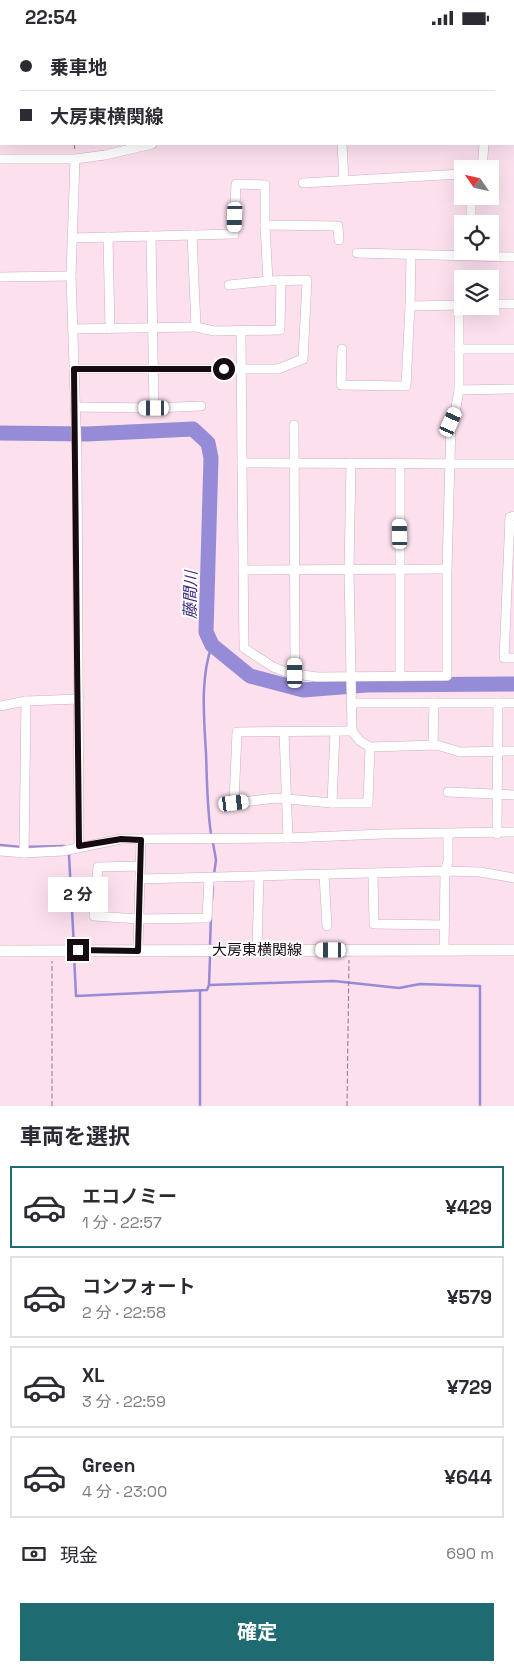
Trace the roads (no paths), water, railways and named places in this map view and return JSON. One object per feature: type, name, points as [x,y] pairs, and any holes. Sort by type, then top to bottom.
[{"type":"main road","name":"大房東横関線","points":[[0,951],[514,950]]},
{"type":"street","points":[[0,159],[75,159],[104,155],[148,145]]},
{"type":"street","points":[[342,145],[344,181]]},
{"type":"street","points":[[483,160],[484,145]]},
{"type":"street","points":[[75,159],[71,276],[77,455],[79,846]]},
{"type":"street","points":[[303,183],[454,174]]},
{"type":"street","points":[[72,238],[234,234],[236,184],[264,185],[268,281]]},
{"type":"street","points":[[265,225],[338,226],[339,240]]},
{"type":"street","points":[[192,235],[196,327]]},
{"type":"street","points":[[151,236],[151,328],[154,408]]},
{"type":"street","points":[[108,237],[110,329]]},
{"type":"street","points":[[357,253],[454,254]]},
{"type":"street","points":[[342,349],[341,385],[406,386],[411,255]]},
{"type":"street","points":[[499,256],[514,257]]},
{"type":"street","points":[[0,277],[71,276]]},
{"type":"street","points":[[73,329],[196,327],[214,331],[241,331],[280,329],[281,280]]},
{"type":"street","points":[[74,369],[278,369],[303,359],[307,280],[281,280],[229,285]]},
{"type":"street","points":[[499,304],[514,304]]},
{"type":"street","points":[[410,306],[454,305]]},
{"type":"street","points":[[241,331],[244,647],[273,667],[317,677],[447,676],[447,569],[451,422],[455,413],[458,390],[461,315]]},
{"type":"street","points":[[459,349],[514,349]]},
{"type":"street","points":[[458,390],[514,389]]},
{"type":"street","points":[[76,411],[201,407]]},
{"type":"street","points":[[294,425],[295,673]]},
{"type":"street","points":[[242,463],[514,464]]},
{"type":"street","points":[[350,463],[349,571],[352,731],[360,741],[370,747],[433,745],[460,752],[514,751]]},
{"type":"street","points":[[400,464],[400,676]]},
{"type":"street","points":[[514,516],[510,517],[504,658],[514,658]]},
{"type":"street","points":[[243,570],[349,571],[447,569]]},
{"type":"street","points":[[0,706],[26,701],[79,699]]},
{"type":"street","points":[[24,849],[26,701]]},
{"type":"street","points":[[350,703],[514,703]]},
{"type":"street","points":[[433,745],[434,703]]},
{"type":"street","points":[[497,833],[498,703]]},
{"type":"street","points":[[352,731],[335,733],[237,732],[234,803],[276,798],[332,803],[368,803],[370,747]]},
{"type":"street","points":[[284,732],[288,838]]},
{"type":"street","points":[[332,803],[335,733]]},
{"type":"street","points":[[448,792],[514,795]]},
{"type":"street","points":[[0,851],[24,849],[63,851],[79,846],[121,839],[288,838],[383,834],[514,833]]},
{"type":"street","points":[[444,950],[445,871],[448,862],[448,834]]},
{"type":"street","points":[[138,951],[141,840]]},
{"type":"street","points":[[140,866],[98,867],[94,916],[139,919],[207,918],[209,879]]},
{"type":"street","points":[[140,879],[209,879],[445,871],[480,872],[514,878]]},
{"type":"street","points":[[373,874],[374,924],[445,925]]},
{"type":"street","points":[[324,875],[327,926]]},
{"type":"street","points":[[257,950],[259,877]]},
{"type":"waterway","name":"藤間川","points":[[0,433],[87,434],[193,429],[208,443],[211,458],[206,632],[212,645],[250,676],[303,690],[366,685],[514,684]]},
{"type":"waterway","points":[[211,834],[207,793],[204,684],[212,645]]},
{"type":"waterway","points":[[213,843],[216,860],[214,874]]},
{"type":"waterway","points":[[0,845],[20,847],[64,846]]},
{"type":"waterway","points":[[69,855],[74,947]]},
{"type":"waterway","points":[[212,900],[213,887]]},
{"type":"waterway","points":[[210,944],[211,918]]},
{"type":"waterway","points":[[74,955],[76,996],[207,990],[209,985],[334,981],[399,988],[420,984],[480,986],[480,1106]]},
{"type":"waterway","points":[[209,985],[210,957]]},
{"type":"waterway","points":[[200,991],[200,1106]]}]
